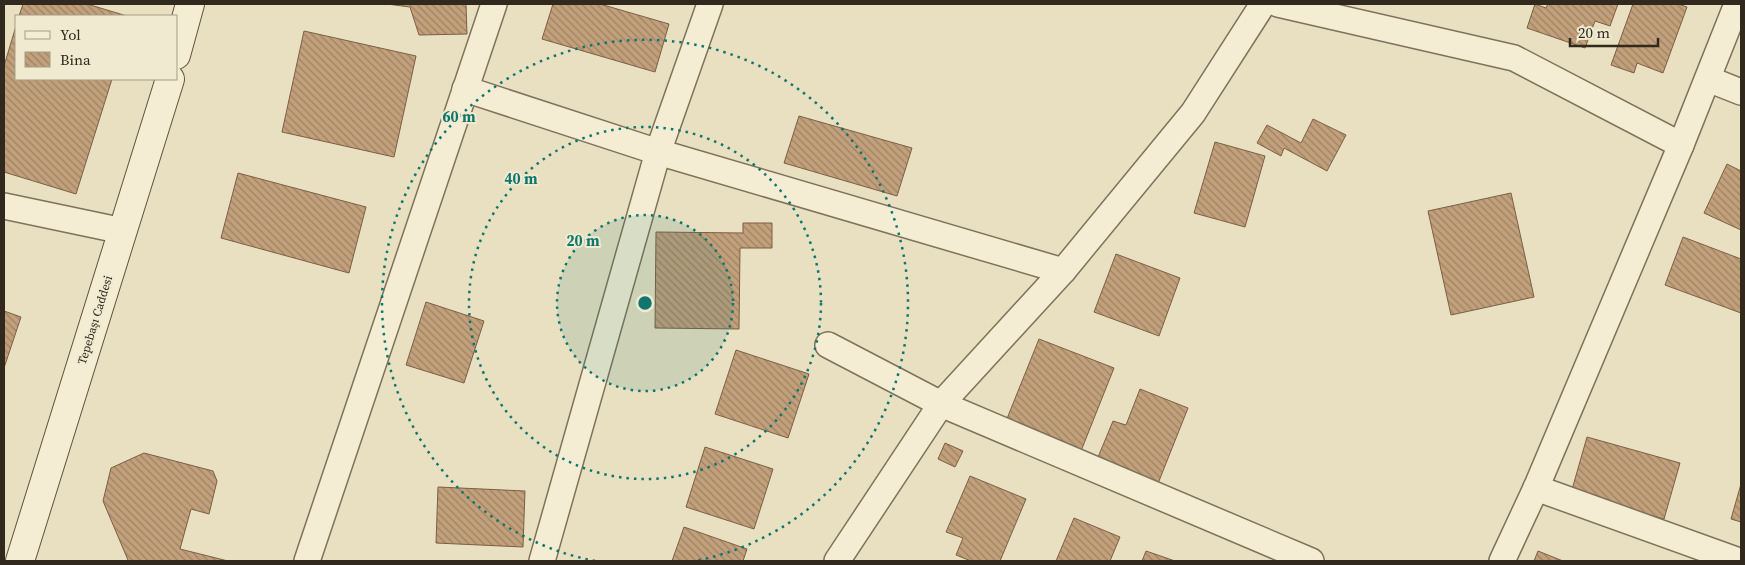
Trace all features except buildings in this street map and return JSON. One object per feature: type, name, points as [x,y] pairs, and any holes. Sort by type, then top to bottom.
[{"type":"main road","points":[[178,48],[190,4]]},
{"type":"main road","name":"Tepebaşı Caddesi","points":[[20,561],[170,80]]},
{"type":"street","points":[[307,561],[494,4]]},
{"type":"street","points":[[542,561],[658,152],[710,4]]},
{"type":"street","points":[[837,561],[940,404],[1063,271],[1193,113],[1264,4]]},
{"type":"street","points":[[1278,4],[1514,58],[1681,145]]},
{"type":"street","points":[[1502,561],[1536,488],[1681,145],[1738,4]]},
{"type":"street","points":[[1708,79],[1741,92]]},
{"type":"street","points":[[465,89],[658,152],[1063,271]]},
{"type":"street","points":[[4,206],[123,231]]},
{"type":"street","points":[[828,345],[940,404],[1310,561]]},
{"type":"street","points":[[1536,488],[1739,561]]}]
